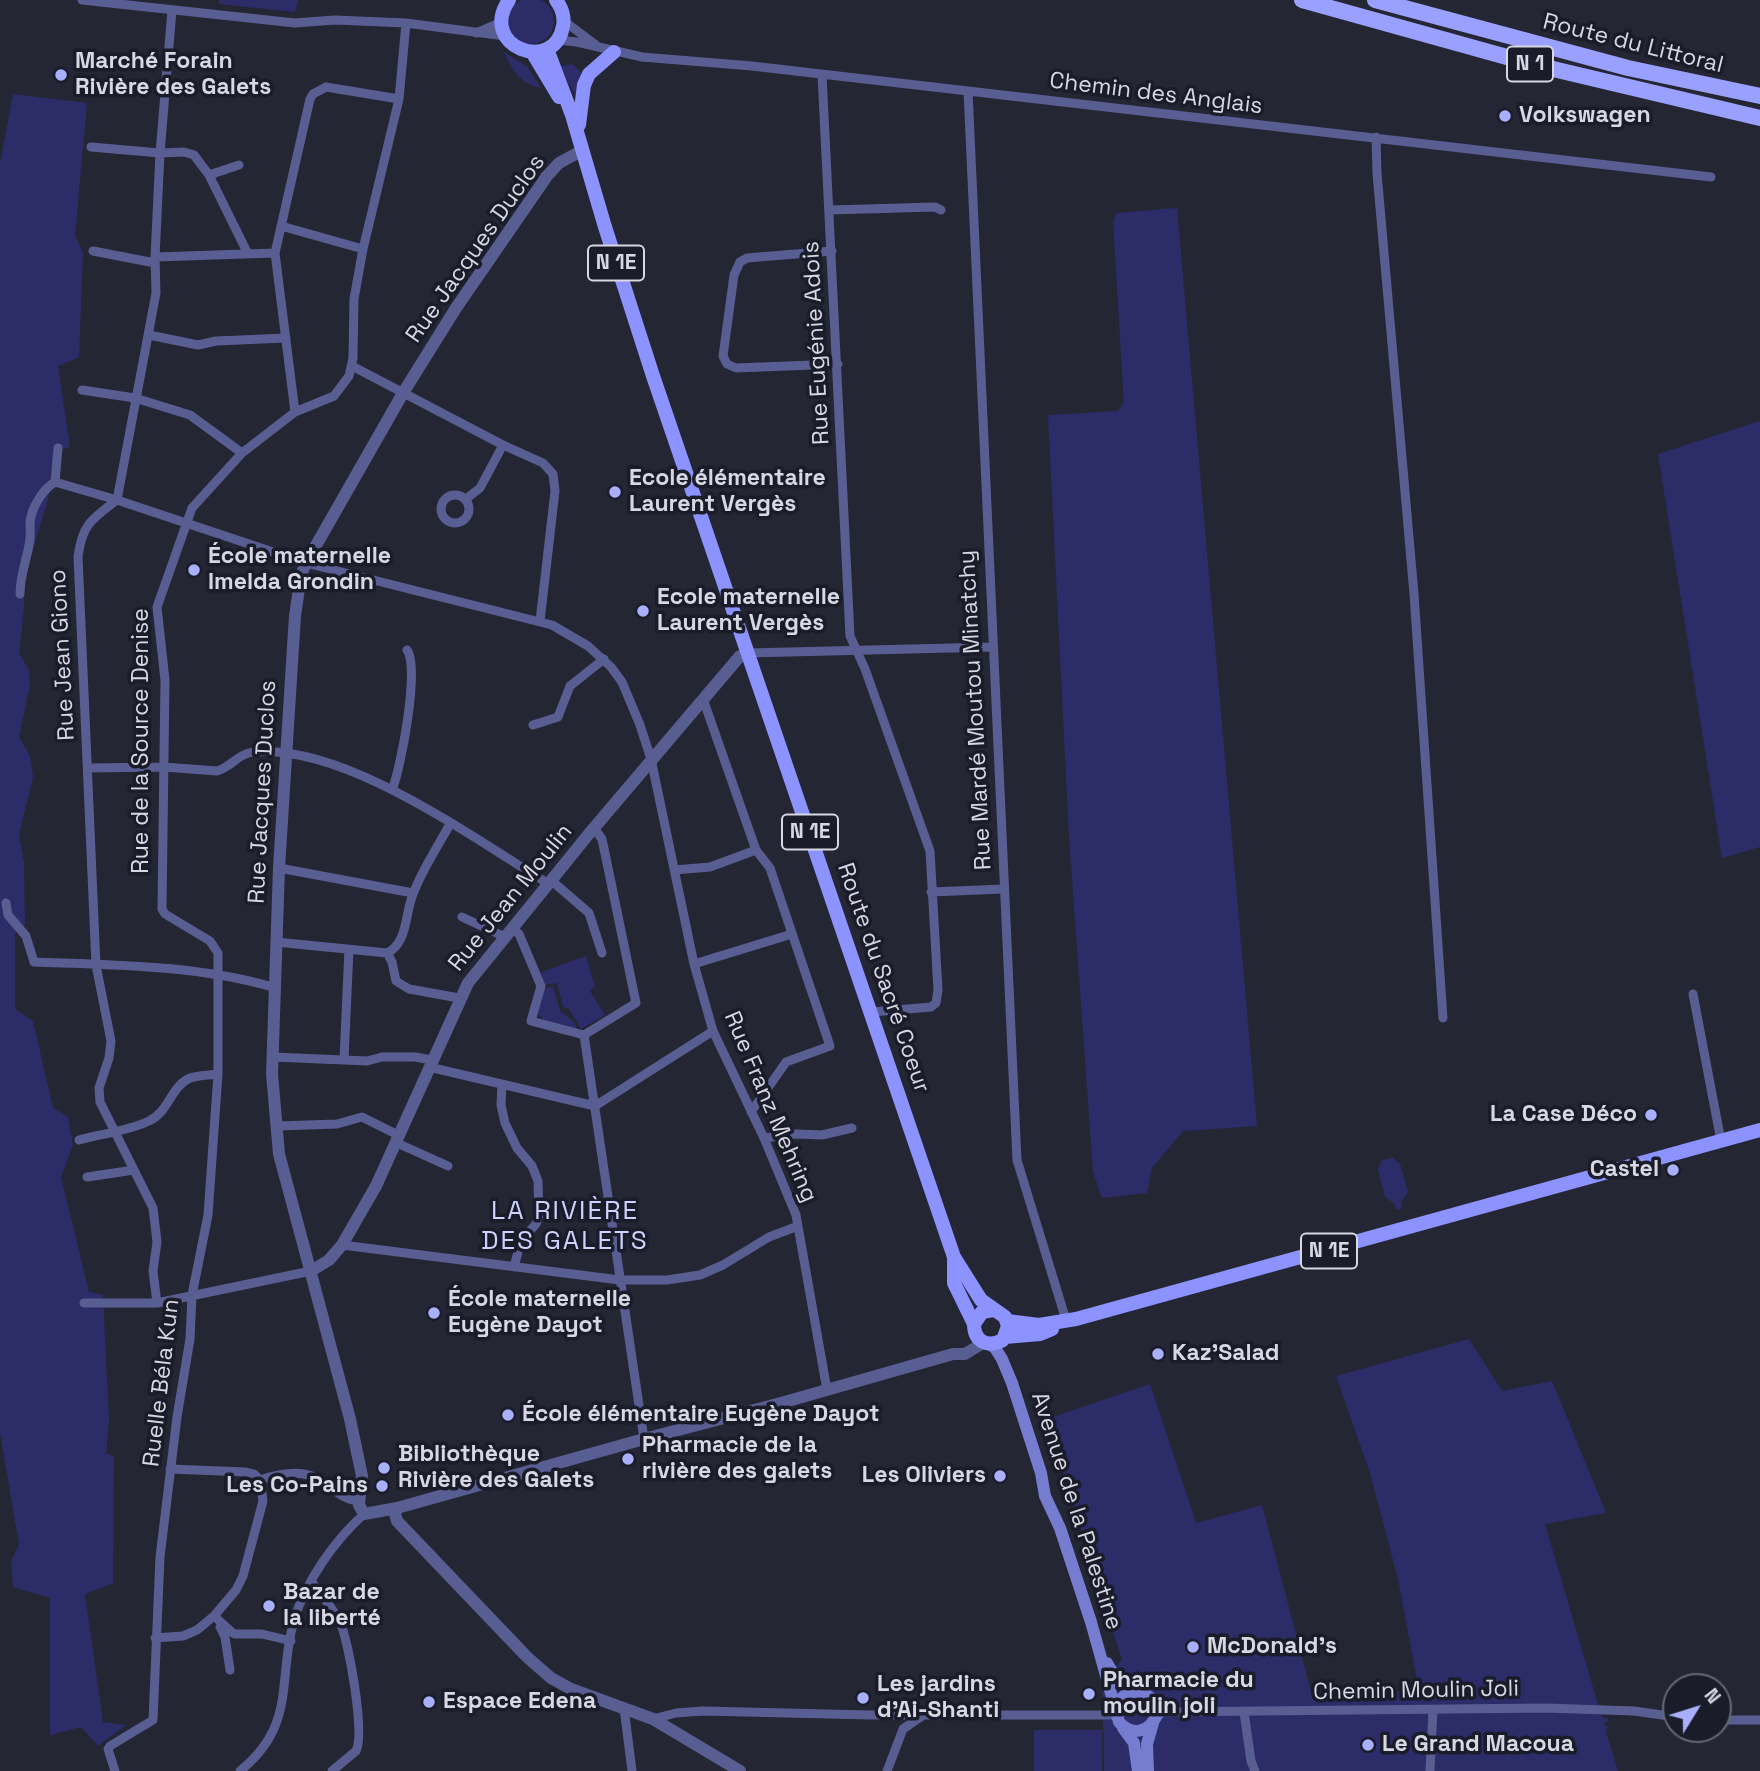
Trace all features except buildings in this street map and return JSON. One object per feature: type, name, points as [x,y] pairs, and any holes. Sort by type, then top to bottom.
[{"type":"highway","name":"Route du Littoral","points":[[1302,0],[1520,61],[1760,118]]},
{"type":"highway","name":"Route du Littoral","points":[[1375,0],[1628,68],[1760,96]]},
{"type":"main road","points":[[504,13],[516,48],[532,52],[552,44],[564,21],[563,12],[556,0]]},
{"type":"main road","name":"Route du Sacré Coeur","points":[[552,44],[605,227],[653,376],[954,1257],[981,1300],[993,1310]]},
{"type":"main road","name":"Route du Sacré Coeur","points":[[532,52],[539,67],[572,115]]},
{"type":"main road","points":[[578,134],[584,85],[591,71],[614,52]]},
{"type":"main road","name":"N 1E","points":[[1007,1321],[1039,1325],[1071,1320],[1760,1130]]},
{"type":"main road","name":"Route du Sacré Coeur","points":[[954,1257],[954,1283],[974,1327]]},
{"type":"main road","points":[[993,1310],[1002,1314],[1007,1321],[995,1341],[975,1335],[974,1327],[982,1312],[993,1310]]},
{"type":"main road","name":"N 1E","points":[[995,1341],[1040,1334],[1071,1320]]},
{"type":"main road","name":"Avenue de la Palestine","points":[[995,1341],[995,1348],[1012,1383],[1041,1473],[1045,1496],[1060,1528],[1100,1652],[1116,1712]]},
{"type":"main road","name":"Avenue de la Palestine","points":[[1100,1652],[1116,1679],[1132,1692]]},
{"type":"main road","points":[[1138,1771],[1134,1743],[1116,1712],[1121,1697],[1132,1692],[1140,1692],[1151,1698],[1155,1719],[1147,1744],[1148,1771]]},
{"type":"main road","points":[[1123,1727],[1135,1732],[1142,1731],[1155,1719]]},
{"type":"street","points":[[82,0],[295,23],[335,20],[406,23],[475,33],[504,13]]},
{"type":"street","points":[[117,500],[156,293],[160,153],[172,10]]},
{"type":"street","points":[[475,33],[504,13]]},
{"type":"street","name":"Chemin des Anglais","points":[[564,21],[597,46]]},
{"type":"street","points":[[406,23],[399,99],[363,249],[354,299],[352,366],[543,463],[552,474],[555,481],[540,621]]},
{"type":"street","name":"Chemin des Anglais","points":[[552,44],[597,46],[642,57],[968,91],[1711,177]]},
{"type":"street","name":"Rue Eugénie Adois","points":[[822,75],[850,636],[865,669],[930,851],[938,990],[936,1003],[921,1009],[872,1012]]},
{"type":"street","points":[[295,412],[275,253],[310,99],[313,93],[326,87],[399,99]]},
{"type":"street","name":"Rue Mardé Moutou Minatchy","points":[[968,91],[1017,1160],[1071,1320]]},
{"type":"street","points":[[1376,137],[1414,594],[1443,1018]]},
{"type":"street","points":[[91,147],[160,153],[184,152],[194,155],[209,175],[248,254]]},
{"type":"street","name":"Rue Jacques Duclos","points":[[364,1514],[359,1501],[362,1476],[350,1419],[279,1154],[277,1126],[273,1056],[279,868],[295,615],[301,575],[403,393],[456,308],[547,176],[559,163],[583,149]]},
{"type":"street","points":[[209,175],[239,165]]},
{"type":"street","points":[[830,210],[935,207],[941,210]]},
{"type":"street","points":[[281,226],[363,249]]},
{"type":"street","points":[[93,251],[155,260],[275,253]]},
{"type":"street","points":[[832,251],[747,258],[740,262],[734,275],[723,352],[727,364],[736,368],[838,364]]},
{"type":"street","points":[[149,335],[198,345],[216,341],[286,338]]},
{"type":"street","name":"Rue de la Source Denise","points":[[220,975],[215,946],[165,914],[162,909],[165,680],[157,607],[192,508],[242,453],[295,412],[334,396],[349,376],[352,366]]},
{"type":"street","points":[[82,390],[135,398],[190,415],[242,453]]},
{"type":"street","points":[[466,499],[480,488],[503,445]]},
{"type":"street","points":[[20,594],[20,578],[31,537],[30,520],[42,495],[48,486],[55,482],[58,448]]},
{"type":"street","name":"Rue Franz Mehring","points":[[55,482],[306,563],[540,621],[569,634],[604,659],[622,682],[651,759],[694,964],[713,1031],[764,1138],[796,1215],[827,1390]]},
{"type":"street","name":"Rue Jean Giono","points":[[117,500],[87,524],[80,538],[78,557],[96,965],[111,1041],[99,1088],[100,1102],[153,1208],[157,1241],[153,1271],[157,1303]]},
{"type":"street","points":[[748,653],[992,648]]},
{"type":"street","points":[[392,790],[408,720],[412,666],[411,654],[407,650]]},
{"type":"street","name":"Rue Jean Moulin","points":[[311,1271],[328,1260],[342,1245],[376,1186],[459,998],[479,968],[651,759],[740,656],[748,653]]},
{"type":"street","points":[[533,725],[558,717],[570,686],[604,659]]},
{"type":"street","points":[[703,699],[755,850],[770,868],[830,1046],[786,1062],[751,1112]]},
{"type":"street","points":[[88,768],[163,767],[217,771],[244,754],[254,752],[323,760],[392,790],[550,882],[590,913],[602,953]]},
{"type":"street","points":[[276,942],[387,953],[395,949],[401,939],[413,893],[450,824]]},
{"type":"street","points":[[462,917],[519,934],[541,986],[531,1021],[584,1035],[636,1003],[602,839],[594,828]]},
{"type":"street","points":[[674,870],[710,867],[755,850]]},
{"type":"street","points":[[279,868],[413,893]]},
{"type":"street","points":[[931,892],[1004,889]]},
{"type":"street","points":[[6,903],[8,915],[26,936],[34,962],[220,975],[276,988]]},
{"type":"street","points":[[694,964],[792,934]]},
{"type":"street","points":[[344,1059],[349,949]]},
{"type":"street","points":[[387,953],[396,981],[408,989],[459,998]]},
{"type":"street","name":"Ruelle Béla Kun","points":[[115,1771],[108,1749],[110,1746],[153,1720],[160,1557],[177,1417],[190,1339],[192,1295],[208,1215],[218,1074],[220,975]]},
{"type":"street","points":[[1693,994],[1721,1141]]},
{"type":"street","points":[[273,1056],[367,1061],[382,1057],[415,1056],[502,1084],[595,1106],[713,1031]]},
{"type":"street","points":[[584,1035],[644,1439]]},
{"type":"street","points":[[79,1140],[148,1121],[157,1116],[186,1081],[193,1077],[218,1074]]},
{"type":"street","points":[[502,1084],[501,1105],[505,1123],[517,1148],[536,1173],[538,1190],[539,1215],[536,1224],[521,1241],[514,1267]]},
{"type":"street","points":[[277,1126],[337,1124],[362,1117],[398,1140],[448,1166]]},
{"type":"street","points":[[764,1138],[796,1134],[822,1135],[852,1128]]},
{"type":"street","points":[[87,1177],[134,1170]]},
{"type":"street","points":[[342,1245],[620,1280],[667,1280],[700,1275],[723,1265],[769,1237],[798,1226]]},
{"type":"street","points":[[84,1303],[157,1303],[311,1271]]},
{"type":"street","points":[[953,1354],[964,1345],[974,1327]]},
{"type":"street","points":[[240,1771],[267,1744],[277,1725],[300,1604],[338,1540],[364,1514],[397,1508],[953,1354],[965,1354],[995,1341]]},
{"type":"street","points":[[155,1638],[190,1633],[215,1616],[236,1590],[243,1576],[263,1501],[260,1480],[254,1474],[170,1469]]},
{"type":"street","points":[[260,1480],[272,1476],[308,1474],[343,1497],[359,1501]]},
{"type":"street","points":[[397,1508],[397,1521],[527,1657],[562,1685],[653,1719],[740,1771]]},
{"type":"street","points":[[312,1582],[334,1612],[345,1633],[360,1729],[356,1751],[332,1771]]},
{"type":"street","points":[[215,1616],[234,1634],[262,1634],[291,1641]]},
{"type":"street","points":[[215,1616],[225,1637],[230,1670]]},
{"type":"street","points":[[624,1708],[632,1771]]},
{"type":"street","name":"Chemin Moulin Joli","points":[[1155,1719],[1164,1712],[1546,1708],[1634,1711],[1662,1715]]},
{"type":"street","points":[[1430,1771],[1433,1710]]},
{"type":"street","points":[[653,1719],[676,1713],[703,1711],[922,1716],[1116,1712]]},
{"type":"street","points":[[1244,1712],[1255,1771]]},
{"type":"street","points":[[895,1715],[903,1729]]},
{"type":"street","points":[[887,1771],[903,1729],[922,1716]]},
{"type":"street","points":[[1732,1720],[1760,1720]]},
{"type":"shaded area","points":[[531,-2],[547,5],[554,21],[547,37],[531,44],[515,37],[508,21],[515,5]]},
{"type":"shaded area","points":[[219,0],[298,0],[295,12],[219,4]]},
{"type":"shaded area","points":[[504,52],[528,67],[541,88],[518,76]]},
{"type":"shaded area","points":[[573,64],[585,77],[577,97],[561,66]]},
{"type":"shaded area","points":[[13,94],[87,103],[75,235],[83,253],[79,357],[58,366],[70,447],[54,451],[48,500],[24,579],[19,653],[29,670],[30,684],[19,737],[30,756],[33,777],[19,836],[24,862],[25,925],[15,933],[15,1009],[33,1021],[53,1108],[68,1117],[73,1145],[61,1177],[89,1292],[103,1295],[109,1420],[106,1453],[114,1456],[113,1583],[85,1594],[103,1722],[126,1725],[98,1746],[81,1727],[50,1735],[50,1598],[13,1587],[11,1561],[19,1545],[0,1432],[0,163]]},
{"type":"shaded area","points":[[1177,208],[1257,1126],[1183,1131],[1152,1168],[1147,1193],[1102,1198],[1093,1172],[1069,837],[1048,415],[1118,411],[1124,402],[1113,224],[1116,213]]},
{"type":"shaded area","points":[[1760,421],[1760,847],[1722,858],[1658,454]]},
{"type":"shaded area","points":[[586,956],[595,987],[590,991],[605,1015],[581,1029],[569,1009],[563,1007],[557,983],[545,985],[541,972]]},
{"type":"shaded area","points":[[553,986],[560,1011],[574,1022],[579,1033],[546,1023],[536,1012],[543,989]]},
{"type":"shaded area","points":[[1393,1158],[1400,1164],[1408,1192],[1401,1202],[1402,1208],[1396,1210],[1395,1204],[1385,1197],[1378,1169],[1382,1160]]},
{"type":"shaded area","points":[[1469,1339],[1502,1391],[1552,1381],[1606,1513],[1545,1524],[1602,1718],[1608,1718],[1608,1722],[1604,1723],[1608,1726],[1606,1731],[1618,1771],[1104,1771],[1102,1669],[1117,1665],[1122,1660],[1071,1496],[1044,1420],[1150,1384],[1196,1523],[1262,1505],[1312,1695],[1419,1691],[1398,1579],[1370,1473],[1336,1376]]},
{"type":"shaded area","points":[[1034,1730],[1102,1730],[1102,1771],[1034,1771]]},
{"type":"place","name":"Marché Forain Rivière des Galets","points":[[61,75]]},
{"type":"place","name":"Volkswagen","points":[[1505,116]]},
{"type":"place","name":"Ecole élémentaire Laurent Vergès","points":[[615,492]]},
{"type":"place","name":"École maternelle Imelda Grondin","points":[[194,570]]},
{"type":"place","name":"Ecole maternelle Laurent Vergès","points":[[643,611]]},
{"type":"place","name":"La Case Déco","points":[[1651,1115]]},
{"type":"place","name":"Castel","points":[[1673,1170]]},
{"type":"place","name":"École maternelle Eugène Dayot","points":[[434,1313]]},
{"type":"place","name":"Kaz'Salad","points":[[1158,1354]]},
{"type":"place","name":"École élémentaire Eugène Dayot","points":[[508,1415]]},
{"type":"place","name":"Pharmacie de la rivière des galets","points":[[628,1459]]},
{"type":"place","name":"Bibliothèque Rivière des Galets","points":[[384,1468]]},
{"type":"place","name":"Les Oliviers","points":[[1000,1476]]},
{"type":"place","name":"Les Co-Pains","points":[[382,1486]]},
{"type":"place","name":"Bazar de la liberté","points":[[269,1606]]},
{"type":"place","name":"McDonald's","points":[[1193,1647]]},
{"type":"place","name":"Pharmacie du moulin joli","points":[[1089,1694]]},
{"type":"place","name":"Les jardins d'Ai-Shanti","points":[[863,1698]]},
{"type":"place","name":"Espace Edena","points":[[429,1702]]},
{"type":"place","name":"Le Grand Macoua","points":[[1368,1745]]},
{"type":"district","name":"LA RIVIÈRE DES GALETS","points":[[565,1227]]}]
